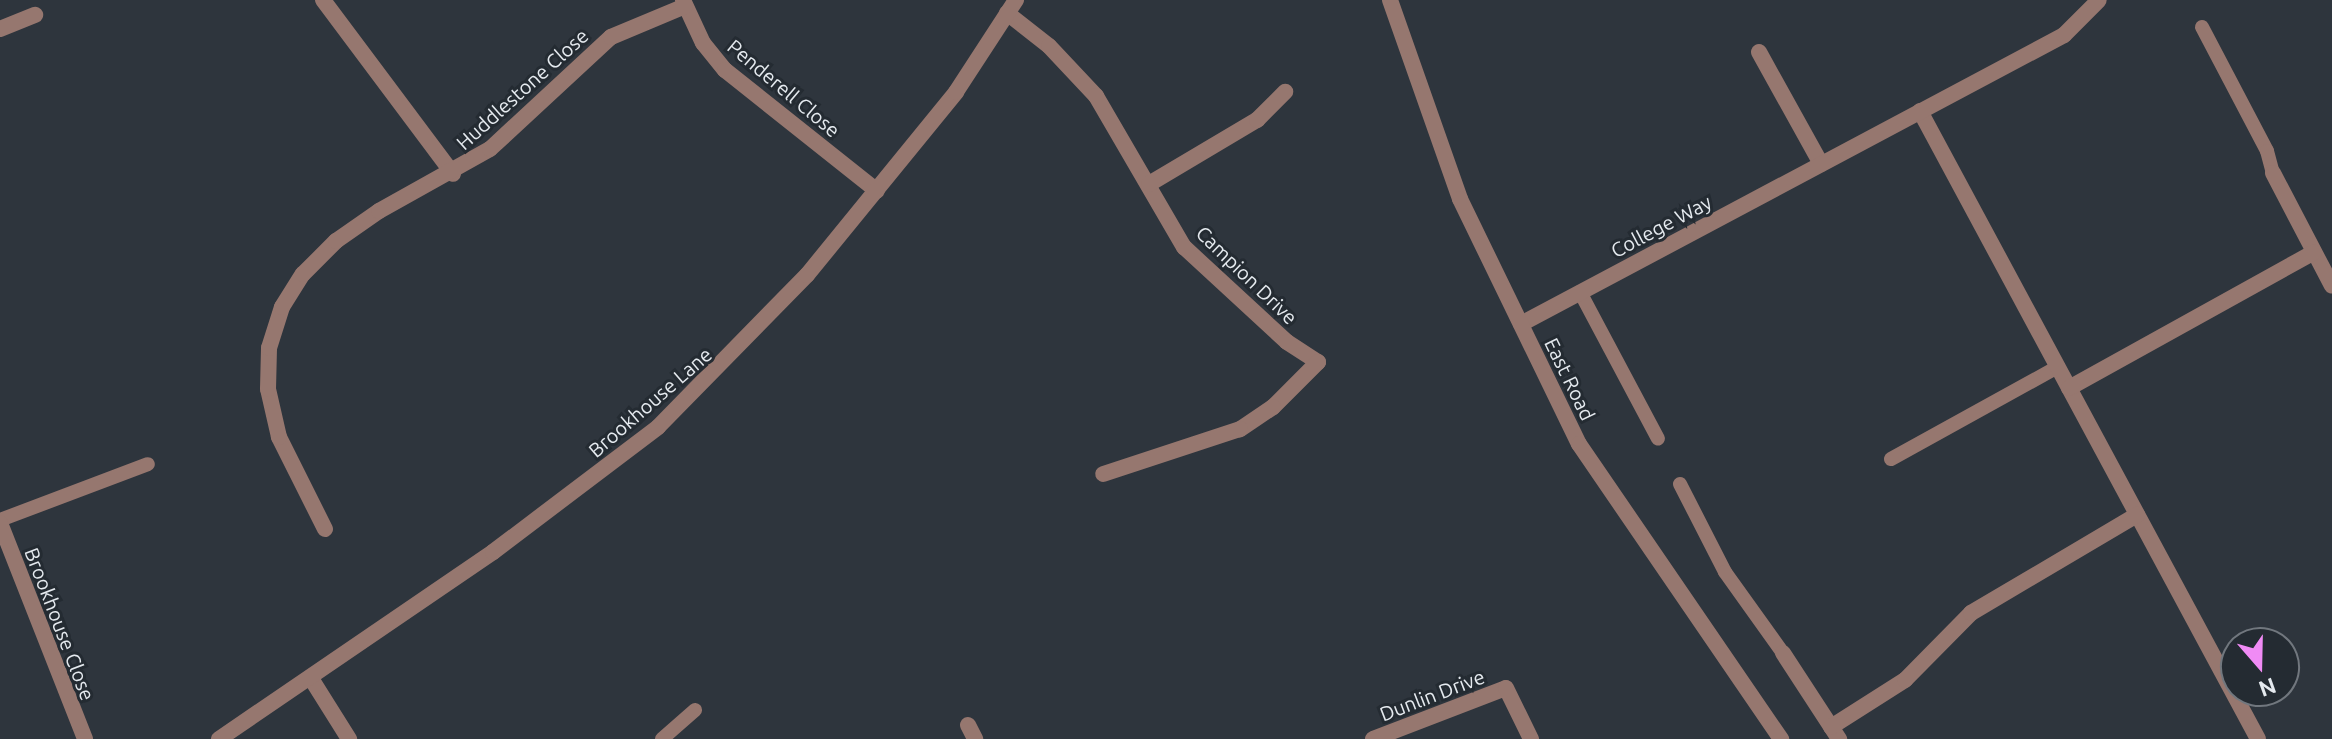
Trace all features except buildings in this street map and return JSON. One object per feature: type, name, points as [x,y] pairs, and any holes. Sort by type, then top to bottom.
[{"type":"street","points":[[323,0],[453,174]]},
{"type":"street","name":"East Road","points":[[1390,0],[1460,199],[1579,444],[1781,739]]},
{"type":"street","name":"Huddlestone Close","points":[[325,529],[279,437],[268,389],[269,348],[282,307],[303,274],[336,241],[379,211],[453,174],[490,149],[611,37],[684,3]]},
{"type":"street","name":"Penderell Close","points":[[684,3],[703,43],[725,70],[877,191]]},
{"type":"street","name":"College Way","points":[[1521,324],[2064,35],[2088,3]]},
{"type":"street","name":"Brookhouse Lane","points":[[219,739],[312,680],[658,427],[728,361],[877,191],[956,92],[1012,6]]},
{"type":"street","name":"Campion Drive","points":[[1012,6],[1096,96],[1184,247],[1287,342],[1318,362],[1273,407],[1240,429],[1103,474]]},
{"type":"street","points":[[0,29],[35,15]]},
{"type":"street","points":[[1759,52],[1821,164]]},
{"type":"street","points":[[1149,184],[1257,120],[1285,92]]},
{"type":"street","points":[[1920,111],[2258,739]]},
{"type":"street","points":[[2273,173],[2332,286]]},
{"type":"street","points":[[2069,388],[2314,252]]},
{"type":"street","points":[[1783,653],[1835,733],[1905,680],[1971,613],[2137,515]]},
{"type":"street","name":"Brookhouse Close","points":[[0,522],[85,739]]},
{"type":"street","points":[[312,680],[349,739]]},
{"type":"street","name":"Dunlin Drive","points":[[1373,739],[1506,688],[1531,739]]},
{"type":"lane","points":[[2202,27],[2267,151],[2273,173]]},
{"type":"lane","points":[[1580,292],[1658,439]]},
{"type":"lane","points":[[1891,459],[2058,367]]},
{"type":"lane","points":[[0,522],[148,464]]},
{"type":"lane","points":[[1680,484],[1725,572],[1783,653]]},
{"type":"lane","points":[[662,739],[695,710]]}]
